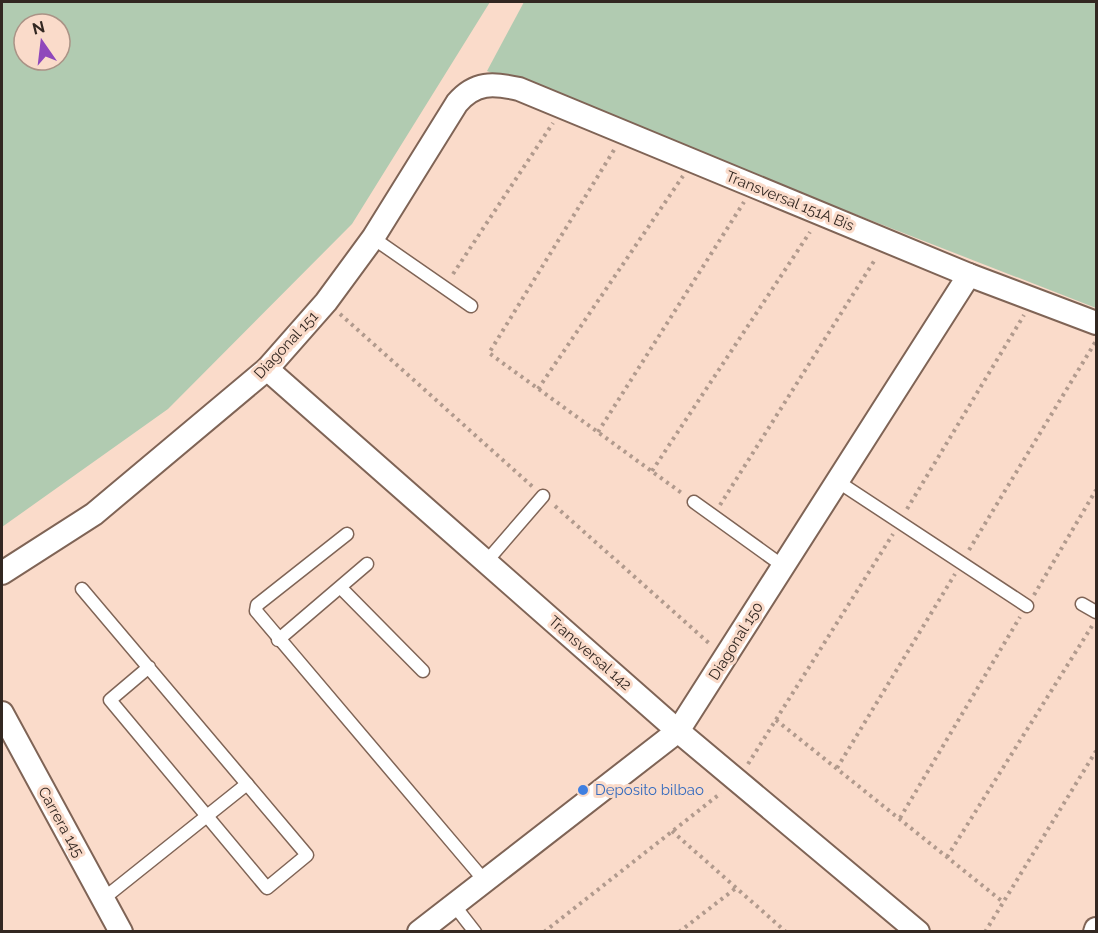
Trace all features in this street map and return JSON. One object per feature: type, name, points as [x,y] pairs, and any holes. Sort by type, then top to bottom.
[{"type":"street","name":"Transversal 151A Bis","points":[[483,86],[499,85],[519,89],[886,241],[1096,323]]},
{"type":"street","name":"Diagonal 151","points":[[2,573],[94,514],[267,369],[326,302],[373,238],[457,103],[467,91],[483,86]]},
{"type":"street","name":"Diagonal 150","points":[[419,932],[678,731],[969,274]]},
{"type":"street","name":"Transversal 142","points":[[267,369],[678,731],[918,932]]},
{"type":"street","name":"Carrera 145","points":[[2,713],[121,932]]},
{"type":"lane","points":[[373,238],[471,306]]},
{"type":"lane","points":[[837,481],[1027,606]]},
{"type":"lane","points":[[486,562],[543,496]]},
{"type":"lane","points":[[694,502],[783,567]]},
{"type":"lane","points":[[348,534],[257,605],[258,617],[398,776],[484,880]]},
{"type":"lane","points":[[278,640],[367,564]]},
{"type":"lane","points":[[340,588],[423,671]]},
{"type":"lane","points":[[82,589],[149,667],[307,855],[267,888],[110,700],[149,667]]},
{"type":"lane","points":[[1082,604],[1096,612]]},
{"type":"lane","points":[[103,899],[247,784]]},
{"type":"lane","points":[[453,905],[475,932]]},
{"type":"path","points":[[444,287],[564,107]]},
{"type":"path","points":[[625,132],[489,353],[694,502]]},
{"type":"path","points":[[538,389],[694,161]]},
{"type":"path","points":[[598,432],[754,186]]},
{"type":"path","points":[[652,471],[822,214]]},
{"type":"path","points":[[713,516],[886,241]]},
{"type":"path","points":[[544,932],[738,781],[900,522],[1034,299]]},
{"type":"path","points":[[326,302],[725,658]]},
{"type":"path","points":[[900,818],[1096,490]]},
{"type":"path","points":[[947,857],[1096,620]]},
{"type":"path","points":[[776,720],[1003,902]]},
{"type":"path","points":[[985,932],[1096,751]]},
{"type":"path","points":[[672,831],[786,932]]},
{"type":"path","points":[[679,932],[736,888]]},
{"type":"green space","points":[[2,2],[490,2],[352,224],[168,409],[2,527]]},
{"type":"green space","points":[[524,2],[1096,2],[1096,308],[487,71]]},
{"type":"place","name":"Deposito bilbao","points":[[583,790]]}]
